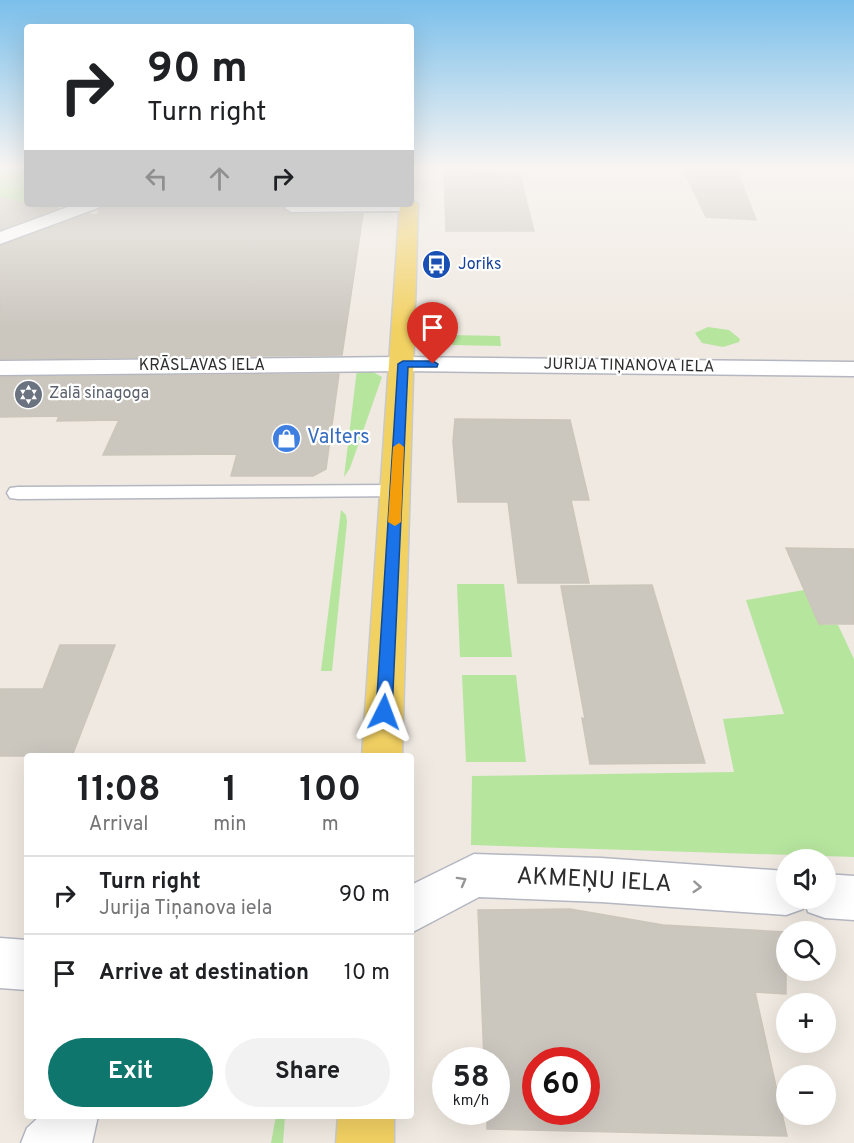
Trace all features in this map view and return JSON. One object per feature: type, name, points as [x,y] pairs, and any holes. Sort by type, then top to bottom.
[{"type":"main road","points":[[382,753],[409,221]]},
{"type":"main road","points":[[365,1143],[366,1119]]},
{"type":"street","points":[[0,238],[45,221]]},
{"type":"street","name":"KRĀSLAVAS IELA","points":[[0,368],[403,364]]},
{"type":"street","name":"JURIJA TIŅANOVA IELA","points":[[403,364],[854,369]]},
{"type":"street","name":"AKMEŅU IELA","points":[[414,908],[474,874],[776,892]]},
{"type":"street","points":[[836,897],[854,898]]},
{"type":"street","points":[[0,963],[24,965]]},
{"type":"lane","points":[[18,493],[396,491]]},
{"type":"lane","points":[[42,1143],[66,1119]]},
{"type":"lane","points":[[71,1143],[77,1119]]},
{"type":"green space","points":[[0,221],[22,221],[0,231]]},
{"type":"green space","points":[[708,327],[729,330],[740,339],[739,342],[723,347],[702,343],[695,333]]},
{"type":"green space","points":[[452,335],[500,336],[501,346],[452,345]]},
{"type":"green space","points":[[357,369],[371,371],[382,377],[350,468],[344,477]]},
{"type":"green space","points":[[341,510],[346,515],[347,522],[332,671],[321,671]]},
{"type":"green space","points":[[457,584],[504,584],[512,657],[460,657]]},
{"type":"green space","points":[[804,590],[819,624],[838,625],[854,659],[854,857],[836,856],[836,849],[776,849],[776,855],[471,845],[472,776],[734,772],[723,719],[784,714],[746,600]]},
{"type":"green space","points":[[462,675],[516,675],[526,762],[466,762]]},
{"type":"green space","points":[[275,1119],[285,1119],[283,1143],[271,1143]]},
{"type":"building","points":[[0,221],[23,221],[0,230]]},
{"type":"building","points":[[69,221],[362,221],[342,355],[0,359],[0,246]]},
{"type":"building","points":[[446,221],[532,221],[534,231],[446,231]]},
{"type":"building","name":"Valters","points":[[339,374],[326,469],[313,476],[231,476],[237,454],[103,455],[119,420],[57,421],[59,416],[0,417],[0,377]]},
{"type":"building","points":[[455,419],[570,420],[589,500],[571,500],[589,583],[518,583],[508,502],[458,502],[453,442]]},
{"type":"building","points":[[786,548],[854,549],[854,624],[819,624]]},
{"type":"building","points":[[652,585],[705,763],[590,764],[582,718],[585,719],[561,586]]},
{"type":"building","points":[[60,645],[115,645],[73,753],[24,753],[24,756],[0,756],[0,689],[43,689]]},
{"type":"building","points":[[570,909],[663,925],[776,931],[776,981],[786,981],[786,993],[755,992],[776,1086],[776,1125],[785,1125],[787,1136],[487,1129],[487,1125],[510,1125],[510,1047],[483,1047],[478,910]]},
{"type":"slow traffic","points":[[395,522],[399,447]]},
{"type":"place","name":"Joriks","points":[[437,265]]},
{"type":"place","name":"Zalā sinagoga","points":[[28,394]]},
{"type":"place","name":"Valters","points":[[286,438]]},
{"type":"route","points":[[384,712],[403,364],[433,364]]}]
